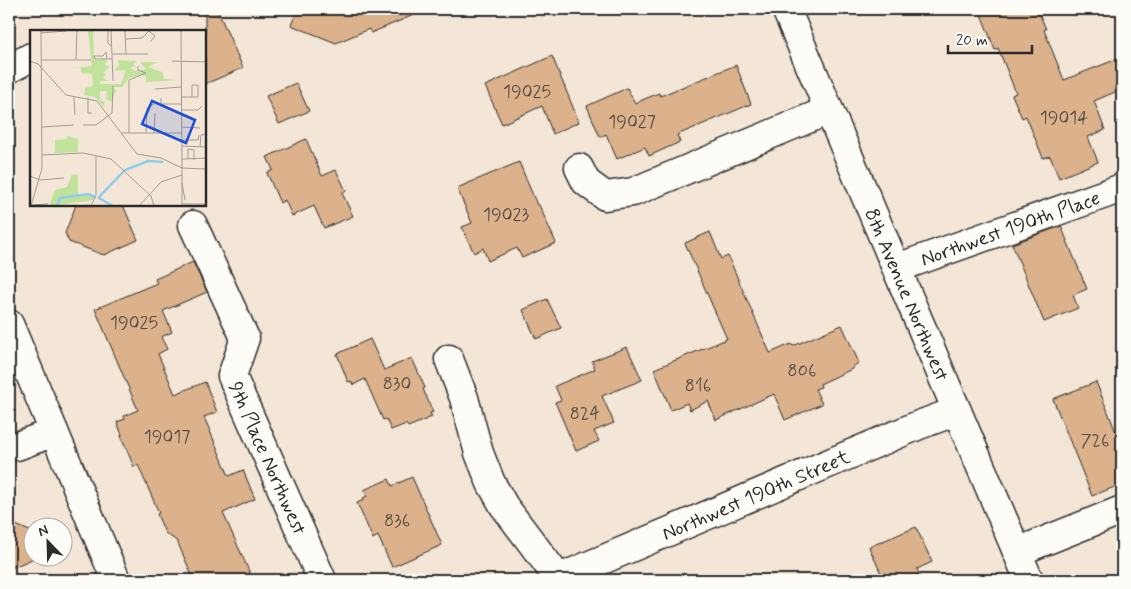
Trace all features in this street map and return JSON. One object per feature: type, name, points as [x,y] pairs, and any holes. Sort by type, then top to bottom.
[{"type":"street","name":"8th Avenue Northwest","points":[[786,9],[1029,580]]},
{"type":"street","points":[[9,69],[30,58]]},
{"type":"street","points":[[579,168],[586,182],[604,196],[633,192],[829,110]]},
{"type":"street","name":"Northwest 190th Place","points":[[897,268],[1122,188]]},
{"type":"street","name":"9th Place Northwest","points":[[193,225],[245,338],[232,376],[322,580]]},
{"type":"street","points":[[9,324],[116,580]]},
{"type":"street","points":[[449,359],[464,398],[484,469],[504,506],[557,580]]},
{"type":"street","name":"Northwest 190th Street","points":[[557,580],[910,429],[957,411]]},
{"type":"street","points":[[17,446],[54,432]]},
{"type":"street","points":[[1017,552],[1122,510]]},
{"type":"building","points":[[205,9],[217,9],[243,68],[206,84]]},
{"type":"building","points":[[298,9],[428,9],[371,33],[369,29],[336,43],[291,25]]},
{"type":"building","points":[[979,9],[1037,9],[1064,80],[1122,57],[1122,89],[1094,101],[1105,130],[1088,137],[1098,162],[1059,178],[1050,156],[1043,158],[1026,116],[1022,118],[1012,95],[1016,93],[998,48],[995,50]]},
{"type":"building","points":[[552,56],[579,122],[553,134],[542,106],[502,124],[485,86]]},
{"type":"building","points":[[736,65],[751,104],[677,135],[680,142],[649,156],[645,147],[617,159],[606,134],[600,137],[587,106],[627,88],[635,103],[659,93],[660,96]]},
{"type":"building","points":[[296,83],[309,111],[279,124],[266,96]]},
{"type":"building","points":[[306,139],[322,176],[336,170],[346,191],[342,193],[353,216],[324,228],[314,206],[292,216],[285,200],[280,203],[267,173],[273,170],[267,157]]},
{"type":"building","points":[[519,162],[556,243],[522,258],[517,248],[488,261],[483,248],[474,253],[462,227],[472,223],[457,188]]},
{"type":"building","points":[[76,206],[123,206],[138,240],[104,255],[69,242],[65,233]]},
{"type":"building","points":[[1061,226],[1087,289],[1073,295],[1078,308],[1044,322],[1012,244]]},
{"type":"building","points":[[710,232],[721,259],[728,256],[770,353],[791,344],[793,346],[842,325],[859,363],[853,366],[854,368],[820,384],[821,387],[815,389],[822,404],[785,420],[774,394],[716,420],[708,401],[690,410],[687,403],[671,410],[654,369],[727,339],[685,243]]},
{"type":"building","points":[[193,262],[207,292],[163,311],[172,332],[161,337],[167,349],[158,354],[175,394],[205,382],[217,412],[204,417],[229,476],[243,470],[255,499],[223,513],[253,580],[194,580],[177,541],[165,533],[157,514],[159,513],[138,465],[134,467],[121,436],[117,422],[125,419],[124,416],[138,410],[95,309],[157,283],[155,279]]},
{"type":"building","points":[[547,299],[561,328],[536,339],[523,310]]},
{"type":"building","points":[[370,339],[384,370],[412,358],[425,388],[423,389],[433,412],[430,413],[432,417],[408,427],[406,424],[391,430],[386,419],[383,420],[365,379],[353,385],[351,381],[348,382],[337,354]]},
{"type":"building","points":[[627,347],[642,380],[602,396],[614,423],[594,431],[599,441],[576,451],[555,402],[561,400],[555,386],[595,369],[592,361]]},
{"type":"building","points":[[1096,382],[1122,447],[1122,484],[1092,496],[1053,399]]},
{"type":"building","points":[[412,477],[442,545],[392,567],[378,536],[373,539],[357,503],[364,500],[363,498],[367,496],[364,490],[389,479],[392,486]]},
{"type":"building","points":[[9,522],[22,528],[22,563],[9,569]]},
{"type":"building","points":[[916,527],[932,562],[917,569],[922,580],[884,580],[869,547]]}]
